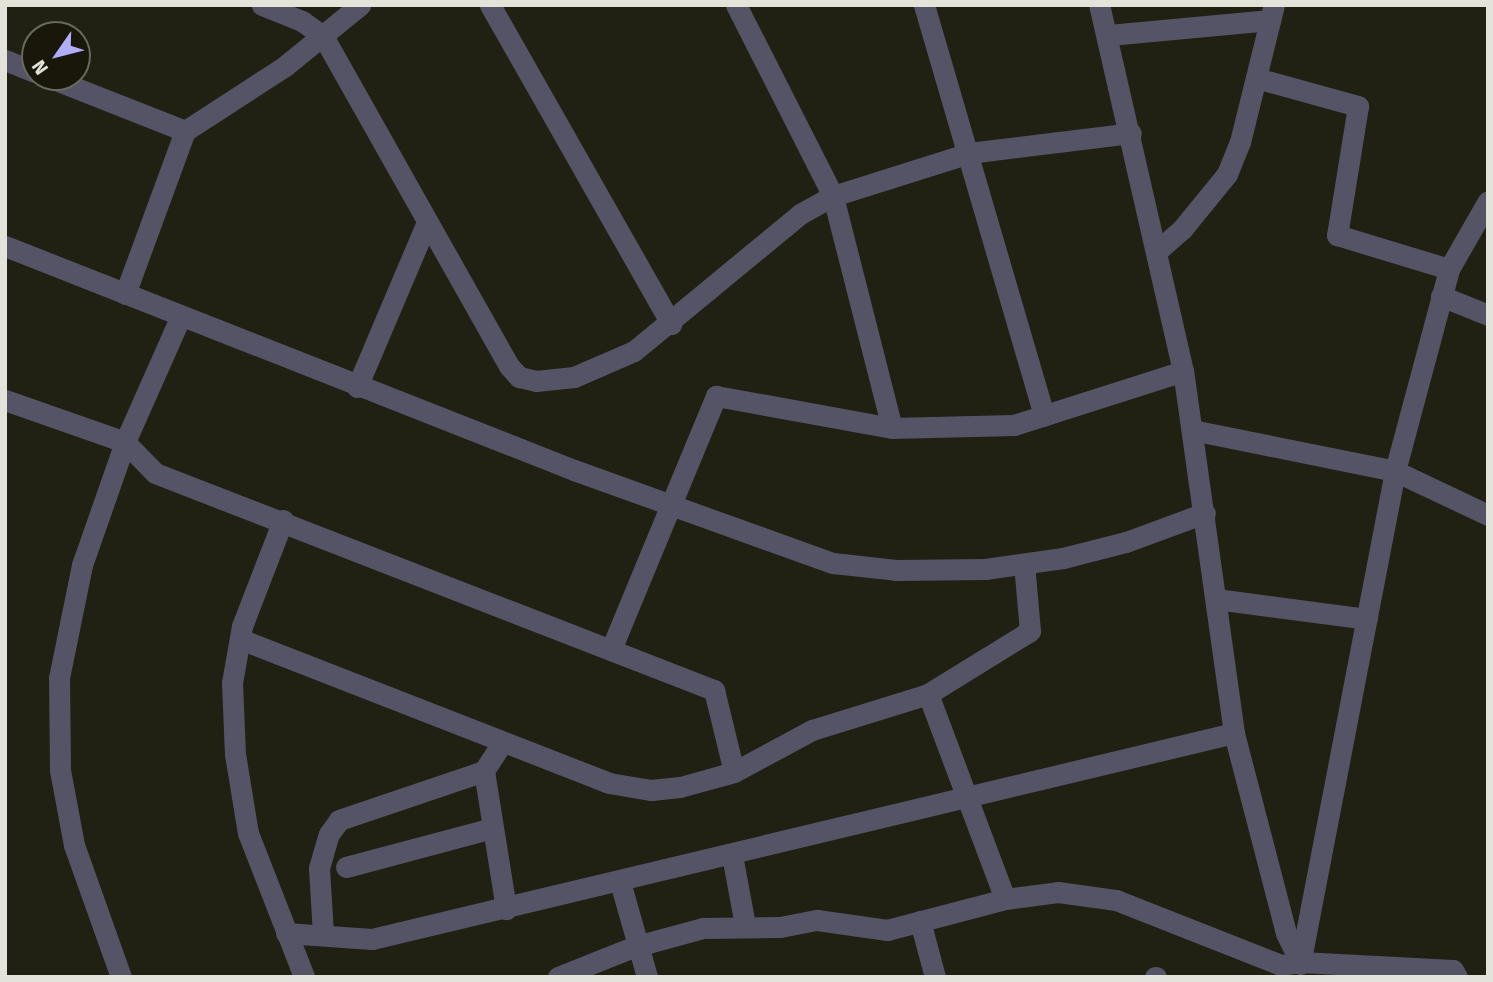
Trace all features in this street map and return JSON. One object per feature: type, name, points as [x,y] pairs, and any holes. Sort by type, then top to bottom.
[{"type":"street","points":[[262,5],[302,21],[323,36],[427,222],[519,377],[536,381],[574,377],[605,367],[671,324],[800,214],[833,196],[969,153],[1131,133]]},
{"type":"street","points":[[125,294],[185,131],[323,36],[360,5]]},
{"type":"street","points":[[490,5],[671,324]]},
{"type":"street","points":[[736,5],[833,196],[892,428]]},
{"type":"street","points":[[924,5],[1044,416]]},
{"type":"street","points":[[1099,5],[1109,35],[1183,371],[1234,733],[1286,933],[1300,969]]},
{"type":"street","points":[[1109,35],[1272,13],[1227,174],[1183,228],[1157,251]]},
{"type":"street","points":[[1256,78],[1357,106],[1337,235],[1449,269]]},
{"type":"street","points":[[84,91],[185,131]]},
{"type":"street","points":[[1300,969],[1395,471],[1449,269],[1488,201]]},
{"type":"street","points":[[357,387],[427,222]]},
{"type":"street","points":[[5,246],[180,318],[667,506],[833,563],[896,570],[985,569],[1024,564],[1126,542],[1205,513]]},
{"type":"street","points":[[1441,296],[1488,315]]},
{"type":"street","points":[[121,977],[74,845],[60,770],[60,678],[82,565],[125,442],[180,318]]},
{"type":"street","points":[[612,647],[667,506],[716,396],[892,428],[1014,425],[1183,371]]},
{"type":"street","points":[[5,400],[125,442],[155,473],[612,647],[714,690],[734,772]]},
{"type":"street","points":[[1192,430],[1395,471],[1488,515]]},
{"type":"street","points":[[283,520],[240,639],[232,683],[235,754],[248,833],[304,977]]},
{"type":"street","points":[[240,639],[575,773],[651,790],[708,783],[812,730],[928,694],[1030,631],[1024,564]]},
{"type":"street","points":[[1216,599],[1367,619]]},
{"type":"street","points":[[928,694],[1005,899]]},
{"type":"street","points":[[286,933],[372,939],[620,882],[1234,733]]},
{"type":"street","points":[[323,934],[319,868],[329,834],[339,820],[484,771],[502,743]]},
{"type":"street","points":[[484,771],[506,909]]},
{"type":"street","points":[[346,867],[493,828]]},
{"type":"street","points":[[732,855],[745,925]]},
{"type":"street","points":[[620,882],[647,977]]},
{"type":"street","points":[[558,977],[638,946],[703,928],[745,925],[780,927],[817,920],[887,930],[1005,899],[1058,892],[1116,900],[1281,965],[1300,969],[1453,970],[1457,977]]},
{"type":"street","points":[[920,921],[935,977]]}]
